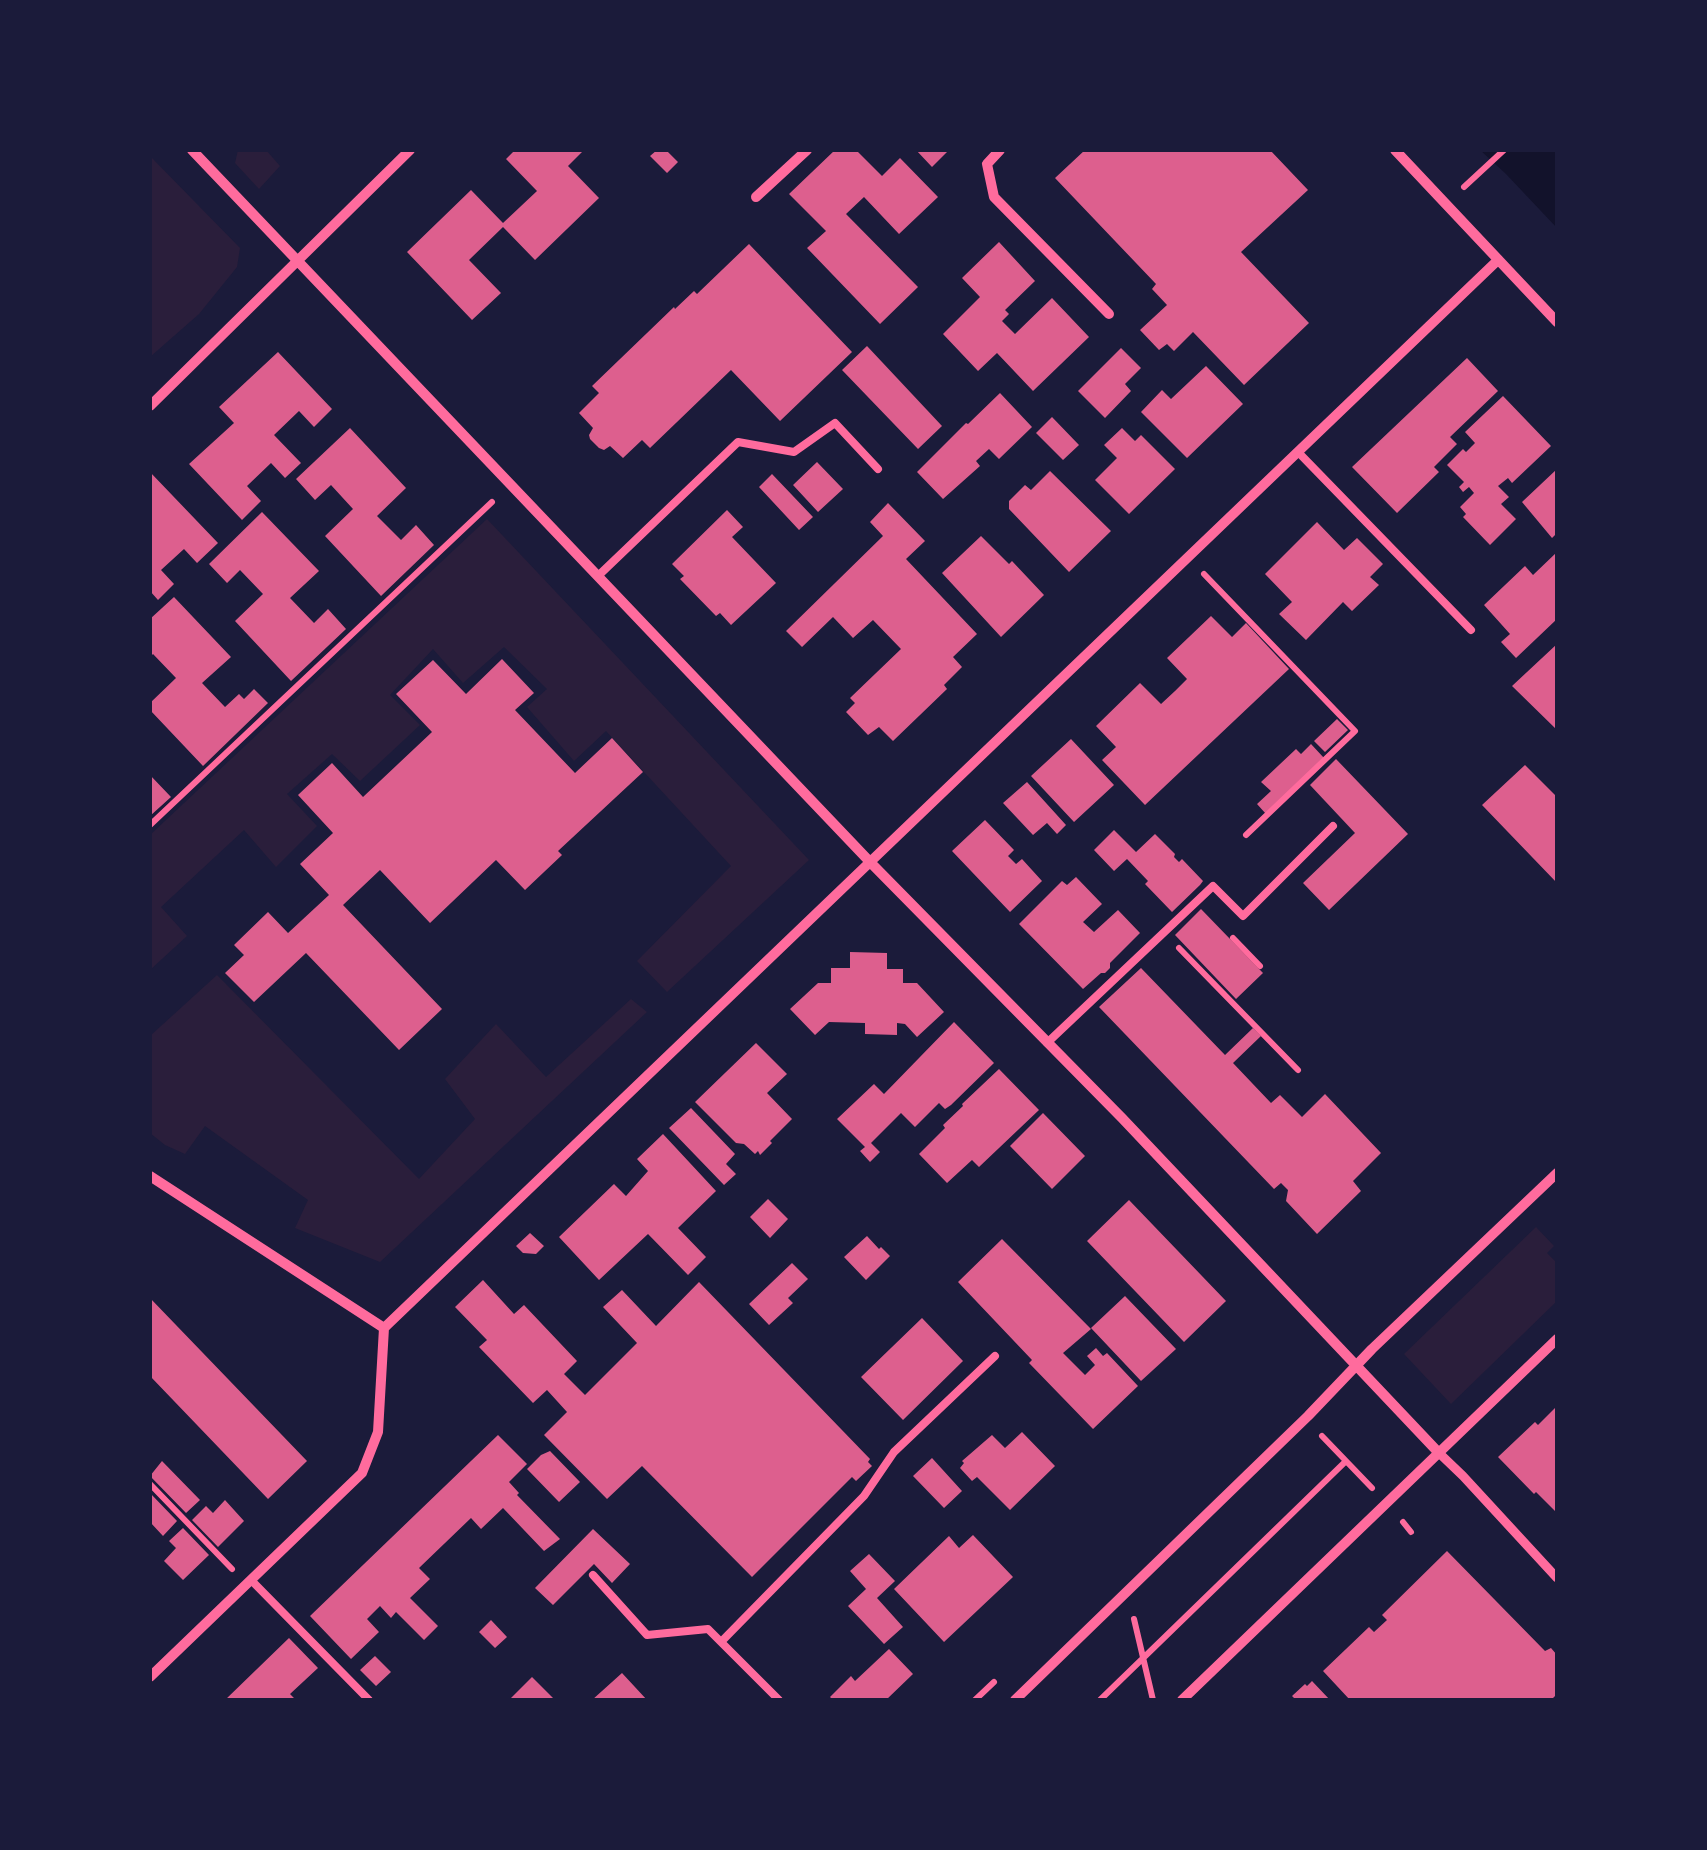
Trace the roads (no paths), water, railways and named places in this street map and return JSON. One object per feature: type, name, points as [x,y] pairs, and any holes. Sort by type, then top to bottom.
[{"type":"street","points":[[192,150],[870,863],[1149,1146],[1557,1578]]},
{"type":"street","points":[[150,406],[410,150]]},
{"type":"street","points":[[756,197],[807,150]]},
{"type":"street","points":[[1000,150],[987,164],[994,197],[1109,314]]},
{"type":"street","points":[[1395,150],[1557,322]]},
{"type":"street","points":[[150,1677],[362,1472],[378,1432],[384,1328],[1498,260]]},
{"type":"street","points":[[1015,1700],[1557,1173]]},
{"type":"street","points":[[150,1176],[384,1328]]},
{"type":"street","points":[[1182,1700],[1557,1339]]},
{"type":"lane","points":[[598,576],[738,442],[794,452],[835,423],[878,469]]},
{"type":"lane","points":[[1298,452],[1471,630]]},
{"type":"lane","points":[[1048,1042],[1213,886],[1244,916],[1332,826]]},
{"type":"lane","points":[[721,1642],[864,1496],[894,1452],[996,1356]]},
{"type":"lane","points":[[592,1575],[648,1635],[708,1629],[779,1700]]},
{"type":"lane","points":[[249,1582],[369,1700]]}]
